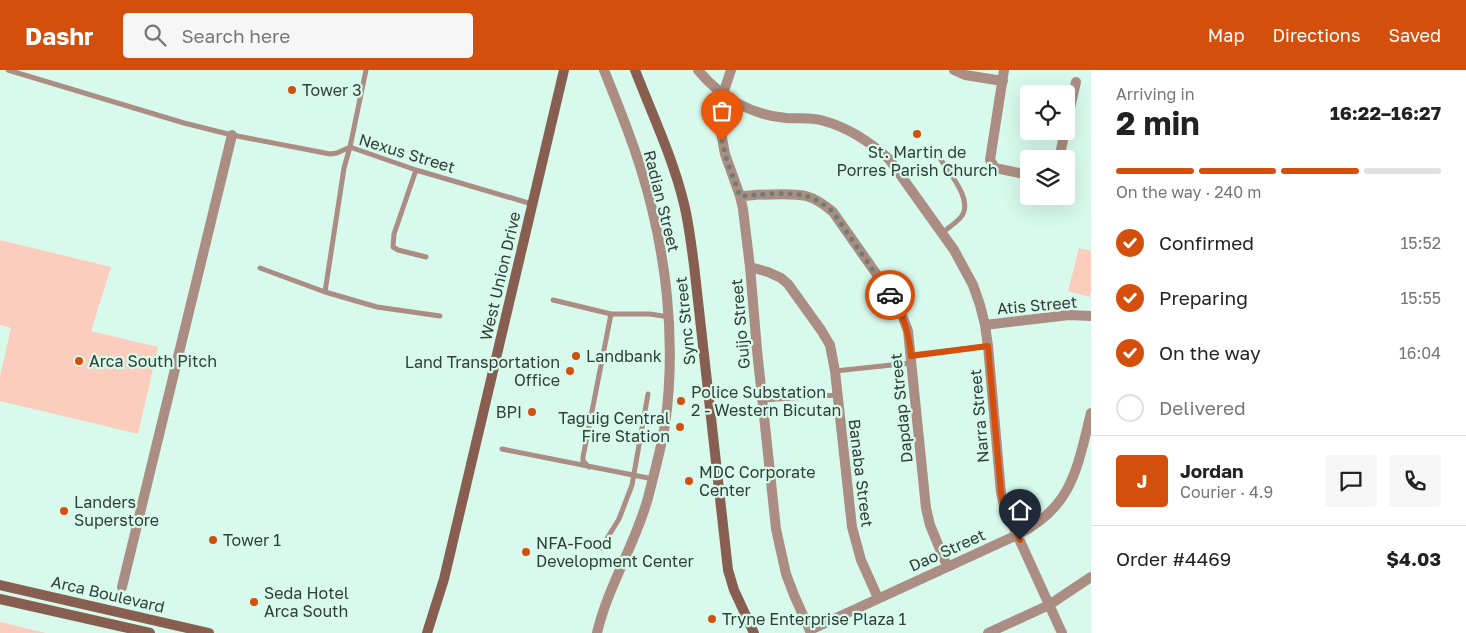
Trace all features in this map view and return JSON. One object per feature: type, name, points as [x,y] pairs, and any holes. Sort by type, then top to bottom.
[{"type":"street","name":"West Union Drive","points":[[427,633],[444,580],[564,70]]},
{"type":"street","name":"Radian Street","points":[[597,633],[608,597],[647,502],[665,424],[669,376],[669,317],[664,274],[651,209],[640,166],[604,70]]},
{"type":"street","name":"Sync Street","points":[[635,70],[675,172],[684,203],[694,265],[728,570],[734,590],[754,633]]},
{"type":"street","name":"Narra Street","points":[[698,70],[711,84],[737,103],[765,114],[785,118],[824,121],[854,132],[889,159],[954,250],[973,285],[985,325],[1001,493],[1004,506],[1062,633]]},
{"type":"street","name":"Guijo Street","points":[[731,70],[723,94],[720,128],[725,154],[740,196],[750,268],[776,529],[786,574],[810,632]]},
{"type":"street","points":[[954,70],[965,75],[1003,81]]},
{"type":"street","points":[[1004,70],[990,160],[995,168],[1020,173]]},
{"type":"street","points":[[1075,86],[1076,82]]},
{"type":"street","points":[[122,587],[232,134]]},
{"type":"street","name":"Dapdap Street","points":[[740,196],[795,194],[816,199],[833,212],[894,299],[906,325],[912,359],[926,508],[930,525],[947,566]]},
{"type":"street","name":"Banaba Street","points":[[750,268],[768,272],[781,278],[788,284],[830,345],[835,370],[852,527],[861,560],[878,598]]},
{"type":"street","name":"Atis Street","points":[[985,325],[1069,315],[1091,316]]},
{"type":"street","name":"Dao Street","points":[[810,632],[1039,522],[1067,490],[1075,475],[1091,413]]},
{"type":"street","points":[[988,633],[1049,604],[1091,578]]},
{"type":"street","name":"Arca Boulevard","points":[[0,584],[209,633]]},
{"type":"street","name":"Arca Boulevard","points":[[0,599],[150,633]]},
{"type":"lane","name":"Nexus Street","points":[[8,70],[184,123],[232,134],[330,154],[350,147],[416,170],[532,204]]},
{"type":"lane","points":[[325,292],[344,168],[366,70]]},
{"type":"lane","points":[[941,160],[963,195],[966,204],[962,216],[942,233]]},
{"type":"lane","points":[[416,170],[394,234],[393,247],[426,257]]},
{"type":"lane","points":[[260,268],[325,292],[377,307],[440,316]]},
{"type":"lane","points":[[553,300],[611,314],[650,314],[669,317]]},
{"type":"lane","points":[[589,467],[582,457],[611,314]]},
{"type":"lane","points":[[835,370],[988,346]]},
{"type":"lane","points":[[601,548],[618,519],[632,486],[648,394]]},
{"type":"lane","points":[[763,400],[837,395]]},
{"type":"lane","points":[[502,449],[653,479]]},
{"type":"shaded area","name":"Arca South Pitch","points":[[0,240],[111,267],[91,331],[158,347],[138,434],[0,401],[0,376],[11,328],[0,325]]},
{"type":"shaded area","points":[[1079,248],[1091,251],[1090,297],[1068,291]]},
{"type":"shaded area","points":[[0,622],[46,633],[0,633]]},
{"type":"way so far","points":[[722,141],[740,196],[795,194],[816,199],[833,212],[890,295]]},
{"type":"place","name":"Tower 3","points":[[292,90]]},
{"type":"place","name":"St. Martin de Porres Parish Church","points":[[917,134]]},
{"type":"place","name":"Landbank","points":[[576,356]]},
{"type":"place","name":"Arca South Pitch","points":[[79,361]]},
{"type":"place","name":"Land Transportation Office","points":[[570,371]]},
{"type":"place","name":"Police Substation 2 - Western Bicutan","points":[[681,401]]},
{"type":"place","name":"BPI","points":[[532,412]]},
{"type":"place","name":"Taguig Central Fire Station","points":[[680,427]]},
{"type":"place","name":"MDC Corporate Center","points":[[689,481]]},
{"type":"place","name":"Landers Superstore","points":[[64,511]]},
{"type":"place","name":"Tower 1","points":[[213,540]]},
{"type":"place","name":"NFA-Food Development Center","points":[[526,552]]},
{"type":"place","name":"Seda Hotel Arca South","points":[[254,602]]},
{"type":"place","name":"Tryne Enterprise Plaza 1","points":[[712,619]]},
{"type":"route","points":[[890,295],[894,299],[906,325],[911,356],[988,346],[1001,493],[1004,506],[1020,540]]}]
